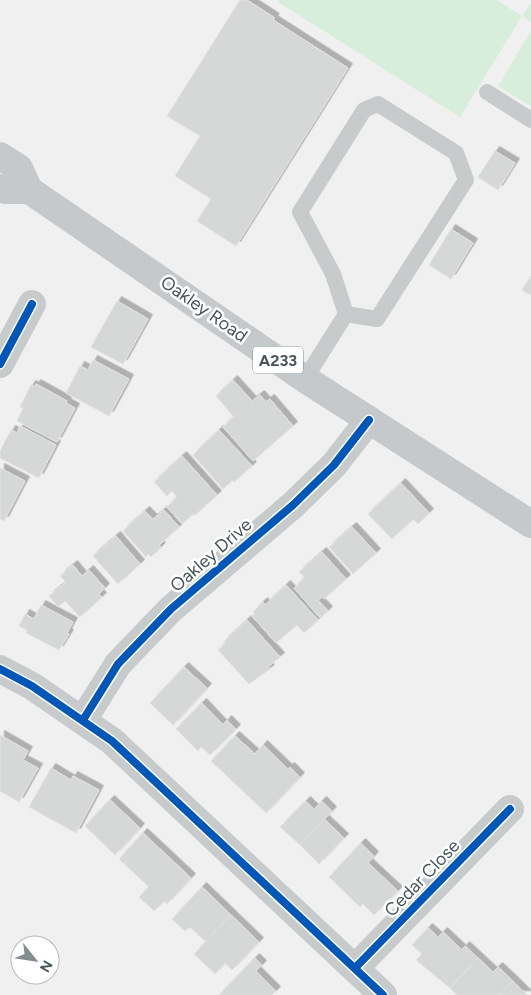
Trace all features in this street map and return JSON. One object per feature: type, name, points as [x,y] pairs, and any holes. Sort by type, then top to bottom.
[{"type":"main road","points":[[0,156],[19,168],[29,190],[5,190],[0,188]]},
{"type":"main road","name":"Oakley Road","points":[[29,190],[305,379],[531,524]]},
{"type":"street","points":[[0,364],[32,304]]},
{"type":"street","name":"Oakley Drive","points":[[84,720],[118,664],[171,609],[293,505],[334,464],[369,420]]},
{"type":"street","points":[[0,668],[32,686],[112,741],[383,995]]},
{"type":"street","name":"Cedar Close","points":[[355,968],[510,809]]},
{"type":"lane","points":[[487,92],[531,120]]},
{"type":"lane","points":[[378,104],[456,153],[466,180],[378,319],[346,314],[333,274],[300,212],[364,110],[378,104]]},
{"type":"lane","points":[[305,379],[346,314]]},
{"type":"green space","points":[[279,0],[496,0],[522,16],[460,117],[278,2]]},
{"type":"green space","points":[[531,3],[531,22],[522,16]]},
{"type":"green space","points":[[531,31],[531,106],[498,86]]},
{"type":"building","points":[[240,0],[247,0],[275,18],[273,20],[348,68],[236,246],[197,221],[211,199],[175,176],[200,136],[167,116]]},
{"type":"building","points":[[495,151],[515,163],[498,190],[478,177]]},
{"type":"building","points":[[451,229],[473,243],[451,279],[429,265]]},
{"type":"building","points":[[531,276],[531,295],[522,290]]},
{"type":"building","points":[[117,301],[148,319],[123,364],[91,347]]},
{"type":"building","points":[[93,360],[129,379],[109,416],[66,393],[80,366],[88,370]]},
{"type":"building","points":[[233,380],[252,401],[260,395],[266,402],[270,399],[293,426],[253,461],[223,427],[234,417],[216,396]]},
{"type":"building","points":[[36,384],[67,401],[66,403],[75,408],[57,442],[17,421],[23,408],[20,407],[31,385],[35,387]]},
{"type":"building","points":[[20,426],[56,445],[39,478],[0,458],[0,451],[11,430],[17,433]]},
{"type":"building","points":[[219,430],[252,466],[223,489],[193,455]]},
{"type":"building","points":[[182,456],[217,495],[182,524],[167,507],[177,497],[172,491],[167,496],[154,482]]},
{"type":"building","points":[[0,468],[25,481],[4,521],[0,519]]},
{"type":"building","points":[[401,483],[429,513],[418,524],[413,519],[392,539],[368,514]]},
{"type":"building","points":[[164,510],[179,527],[159,545],[161,547],[151,557],[148,554],[146,557],[123,531],[145,511],[153,519]]},
{"type":"building","points":[[352,527],[376,553],[353,574],[329,547]]},
{"type":"building","points":[[116,536],[140,564],[118,584],[93,556]]},
{"type":"building","points":[[322,552],[346,579],[324,599],[322,597],[318,600],[328,611],[320,618],[294,588],[305,578],[299,572]]},
{"type":"building","points":[[73,565],[82,576],[89,570],[105,588],[99,594],[102,597],[80,617],[65,601],[58,607],[49,596],[66,582],[60,576]]},
{"type":"building","points":[[286,585],[318,620],[304,633],[297,625],[276,643],[252,616],[255,614],[253,612],[263,602],[265,605]]},
{"type":"building","points":[[41,605],[73,622],[67,633],[69,634],[59,650],[26,633],[27,630],[19,626],[25,614],[34,619]]},
{"type":"building","points":[[247,620],[280,657],[268,667],[270,669],[249,684],[218,650],[226,643],[224,641]]},
{"type":"building","points":[[184,667],[207,688],[173,725],[150,703]]},
{"type":"building","points":[[202,703],[223,725],[227,720],[236,729],[210,755],[201,747],[198,751],[176,729]]},
{"type":"building","points":[[0,735],[28,751],[23,760],[38,768],[19,802],[0,791]]},
{"type":"building","points":[[235,736],[255,754],[263,745],[288,769],[290,767],[300,777],[266,813],[211,761]]},
{"type":"building","points":[[51,768],[71,780],[73,776],[99,790],[76,833],[29,807]]},
{"type":"building","points":[[110,800],[140,828],[115,855],[85,826]]},
{"type":"building","points":[[306,801],[314,809],[322,801],[332,811],[300,845],[280,827]]},
{"type":"building","points":[[324,819],[344,838],[319,864],[300,845]]},
{"type":"building","points":[[143,833],[191,878],[167,904],[164,901],[154,911],[139,897],[149,887],[119,859]]},
{"type":"building","points":[[361,843],[374,856],[368,863],[398,891],[374,915],[363,904],[360,907],[329,877]]},
{"type":"building","points":[[202,887],[231,915],[206,942],[190,927],[185,931],[172,919]]},
{"type":"building","points":[[231,915],[259,942],[232,970],[225,963],[215,974],[194,954]]},
{"type":"building","points":[[428,928],[438,937],[443,932],[462,950],[465,946],[478,958],[450,988],[416,960],[422,954],[412,945]]},
{"type":"building","points":[[255,958],[262,965],[256,971],[276,991],[272,995],[219,995]]},
{"type":"building","points":[[478,958],[493,972],[498,967],[513,981],[499,995],[457,995],[450,988]]},
{"type":"building","points":[[513,981],[527,995],[499,995]]},
{"type":"cycle path","points":[[0,364],[32,304]]},
{"type":"cycle path","points":[[83,720],[118,664],[171,609],[293,505],[334,465],[369,420]]},
{"type":"cycle path","points":[[0,669],[32,686],[112,741],[383,995]]},
{"type":"cycle path","points":[[355,968],[510,809]]}]
